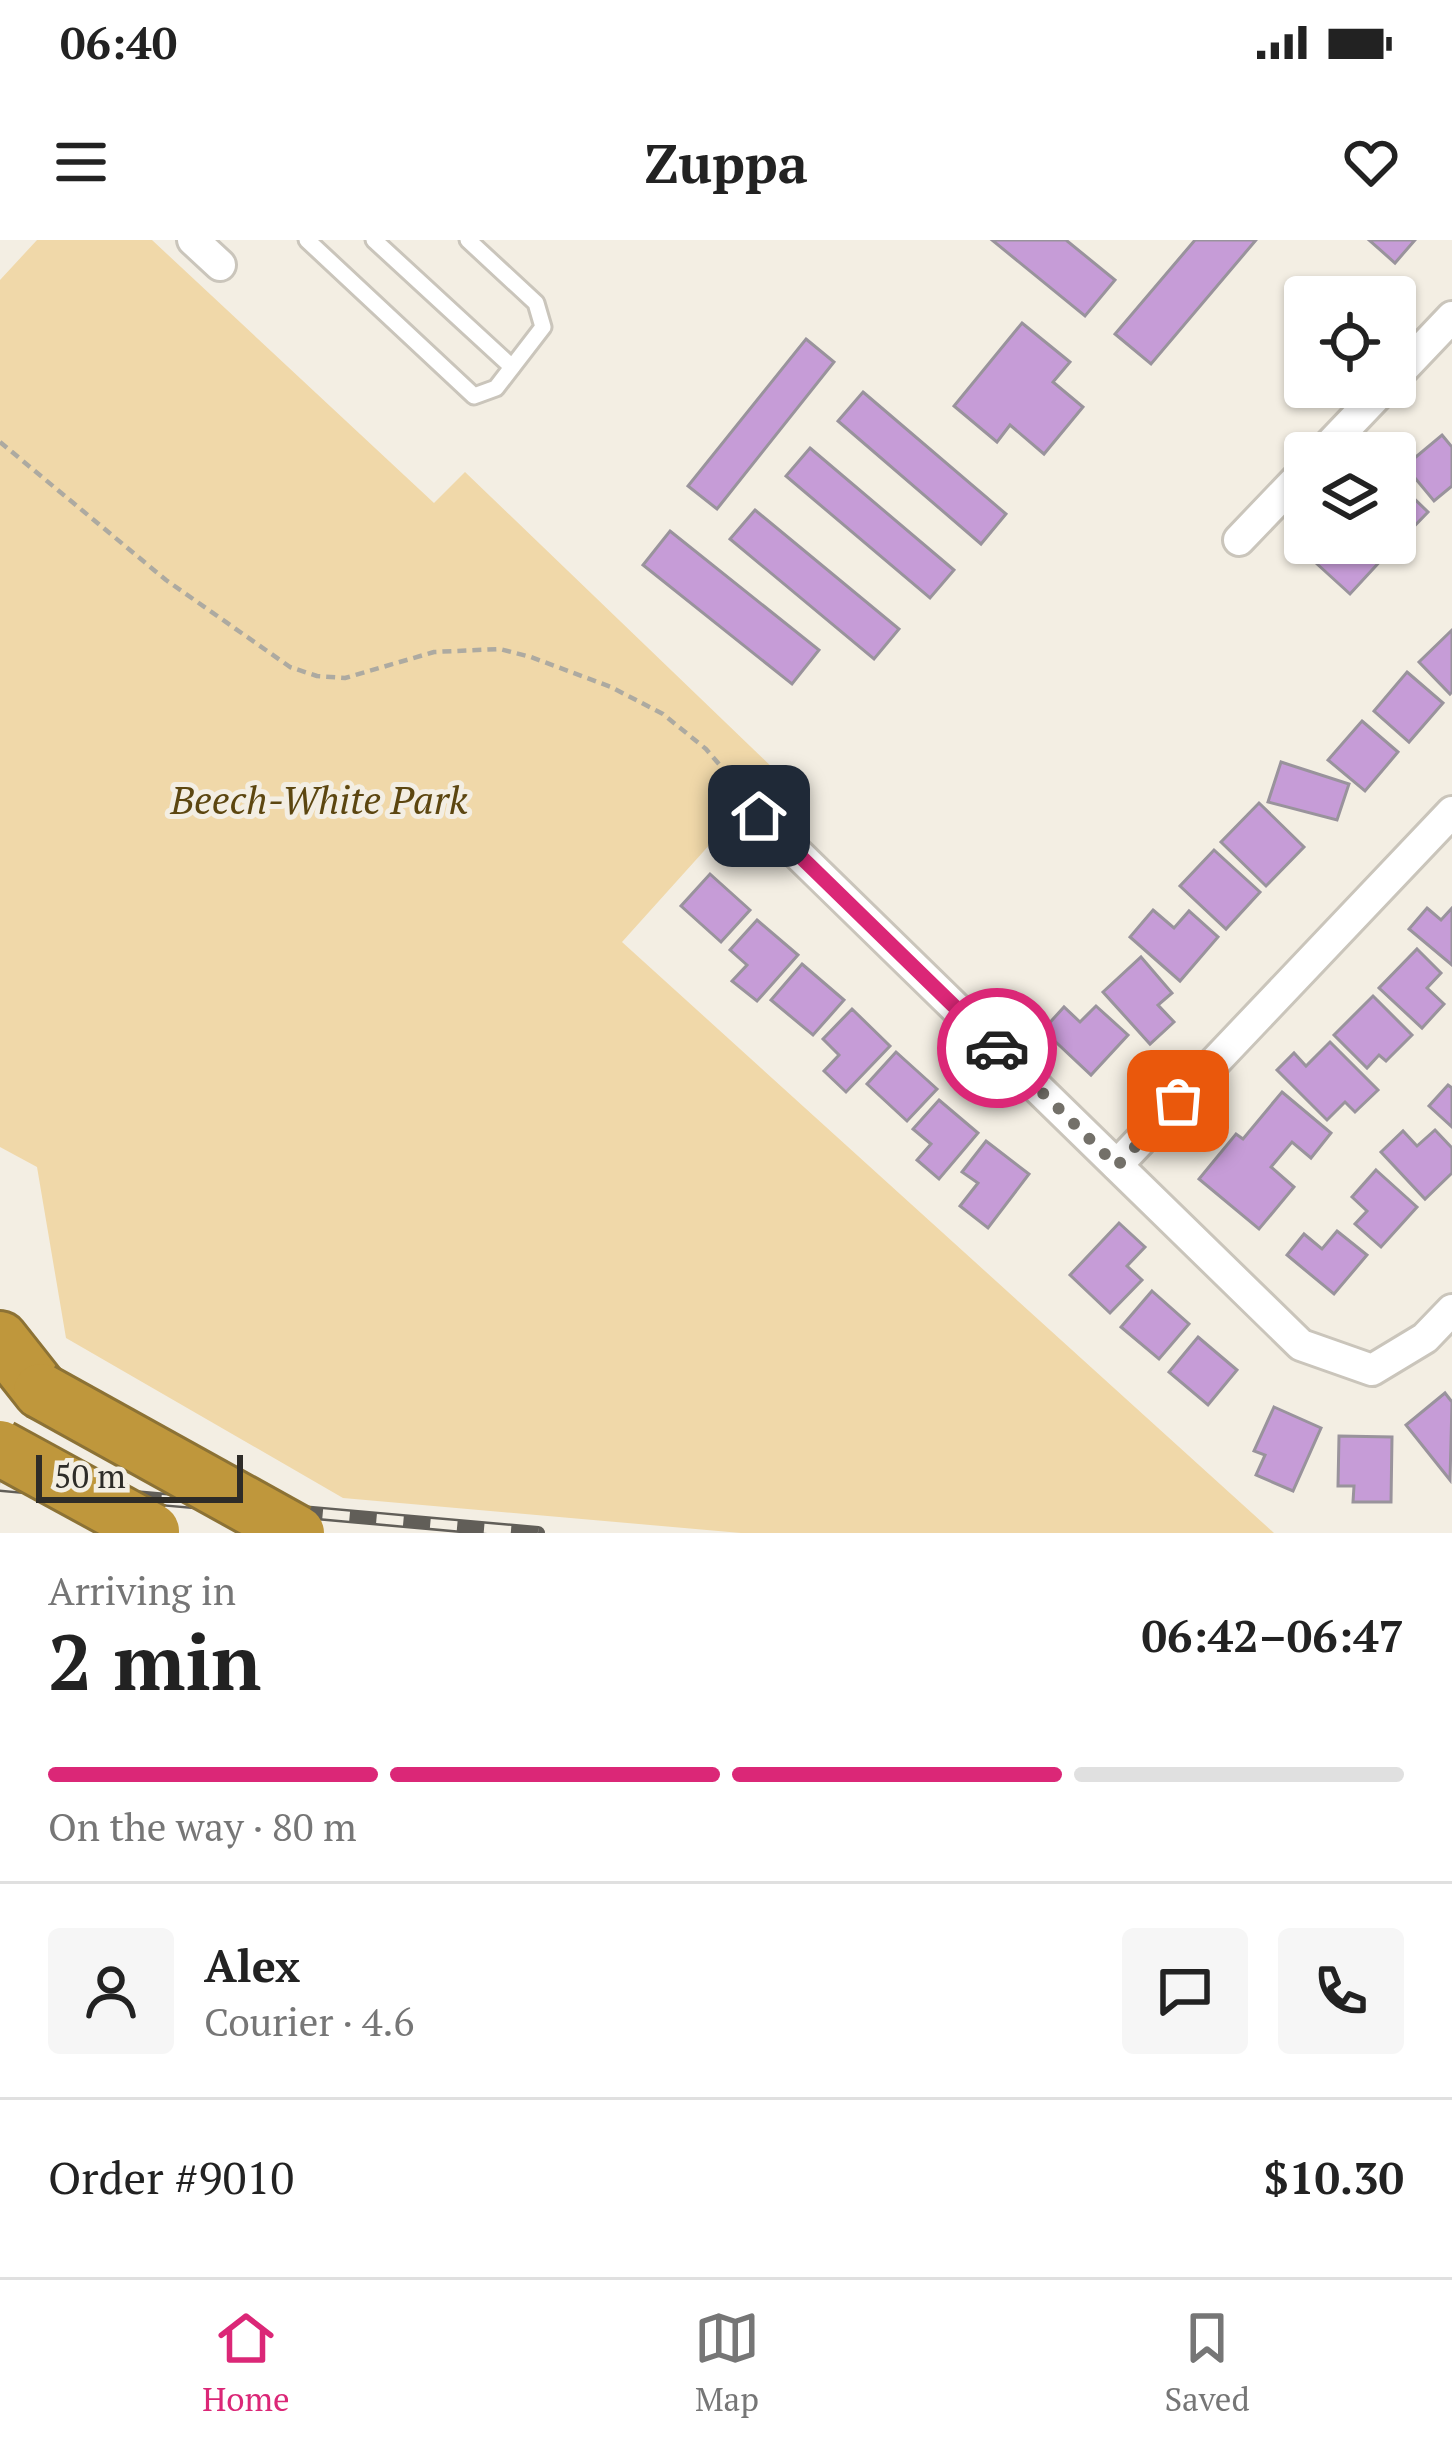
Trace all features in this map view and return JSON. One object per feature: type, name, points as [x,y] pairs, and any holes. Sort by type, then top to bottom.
[{"type":"highway","points":[[0,1339],[21,1379],[297,1533]]},
{"type":"highway","points":[[0,1448],[154,1532]]},
{"type":"highway","points":[[0,1471],[154,1532]]},
{"type":"street","points":[[193,240],[220,266]]},
{"type":"street","points":[[1416,355],[1452,317]]},
{"type":"street","points":[[1342,432],[1365,408]]},
{"type":"street","points":[[1239,540],[1284,493]]},
{"type":"street","points":[[1117,1166],[1452,812]]},
{"type":"street","points":[[759,816],[1301,1346],[1372,1370],[1426,1338],[1452,1310]]},
{"type":"lane","points":[[307,240],[474,396],[496,388],[543,327],[536,303],[468,240]]},
{"type":"lane","points":[[374,240],[512,367]]},
{"type":"path","points":[[0,442],[166,580],[290,667],[345,678],[434,652],[500,650],[531,657],[611,687],[663,714],[706,749],[759,816]]},
{"type":"green space","name":"Beech-White Park","points":[[37,240],[152,240],[434,503],[465,472],[776,771],[622,942],[1274,1533],[741,1533],[343,1498],[66,1338],[37,1167],[0,1147],[0,280]]},
{"type":"building","points":[[992,240],[1066,240],[1115,280],[1085,316]]},
{"type":"building","points":[[1195,240],[1256,240],[1151,364],[1115,334]]},
{"type":"building","points":[[1369,240],[1415,240],[1395,263]]},
{"type":"building","points":[[1022,323],[1070,362],[1053,382],[1083,407],[1044,454],[1010,425],[997,442],[954,406]]},
{"type":"building","points":[[806,339],[834,362],[717,509],[688,486]]},
{"type":"building","points":[[863,392],[1006,514],[981,544],[838,421]]},
{"type":"building","points":[[1442,435],[1452,447],[1452,486],[1434,501],[1416,479],[1416,457]]},
{"type":"building","points":[[810,448],[954,570],[930,598],[786,476]]},
{"type":"building","points":[[1416,500],[1428,512],[1416,524]]},
{"type":"building","points":[[755,510],[899,629],[874,659],[730,539]]},
{"type":"building","points":[[670,531],[819,650],[792,684],[643,565]]},
{"type":"building","points":[[1317,564],[1378,564],[1350,594]]},
{"type":"building","points":[[1452,630],[1452,692],[1450,694],[1419,662]]},
{"type":"building","points":[[1407,672],[1443,703],[1409,742],[1374,711]]},
{"type":"building","points":[[1362,721],[1398,752],[1365,791],[1328,760]]},
{"type":"building","points":[[1281,762],[1349,784],[1337,820],[1268,802]]},
{"type":"building","points":[[1259,803],[1304,847],[1266,886],[1221,842]]},
{"type":"building","points":[[1214,850],[1260,892],[1226,929],[1180,886]]},
{"type":"building","points":[[710,874],[750,910],[721,942],[681,906]]},
{"type":"building","points":[[1427,908],[1441,920],[1452,908],[1452,965],[1409,929]]},
{"type":"building","points":[[1153,910],[1174,928],[1189,911],[1218,937],[1180,981],[1130,937]]},
{"type":"building","points":[[757,920],[798,955],[757,1001],[732,981],[747,965],[730,950]]},
{"type":"building","points":[[1417,949],[1441,973],[1427,988],[1444,1004],[1422,1028],[1379,988]]},
{"type":"building","points":[[1141,957],[1172,993],[1158,1005],[1174,1022],[1150,1044],[1103,992]]},
{"type":"building","points":[[802,964],[844,1000],[813,1035],[771,1000]]},
{"type":"building","points":[[1373,996],[1412,1035],[1386,1061],[1379,1055],[1367,1068],[1334,1035]]},
{"type":"building","points":[[1096,1006],[1128,1035],[1091,1075],[1043,1030],[1064,1007],[1080,1022]]},
{"type":"building","points":[[852,1009],[890,1046],[846,1092],[824,1071],[839,1055],[823,1039]]},
{"type":"building","points":[[1330,1042],[1378,1090],[1355,1112],[1345,1102],[1327,1120],[1277,1070],[1294,1053],[1306,1066]]},
{"type":"building","points":[[896,1052],[937,1089],[907,1121],[867,1084]]},
{"type":"building","points":[[1448,1085],[1452,1088],[1452,1127],[1429,1106]]},
{"type":"building","points":[[1282,1092],[1331,1133],[1311,1158],[1292,1142],[1271,1167],[1294,1187],[1259,1229],[1199,1179],[1236,1134],[1243,1139]]},
{"type":"building","points":[[939,1100],[978,1133],[939,1179],[917,1160],[931,1144],[913,1129]]},
{"type":"building","points":[[1435,1130],[1452,1148],[1452,1173],[1425,1199],[1381,1152],[1403,1131],[1417,1146]]},
{"type":"building","points":[[986,1141],[1029,1174],[988,1228],[960,1206],[978,1183],[962,1172]]},
{"type":"building","points":[[1376,1170],[1417,1207],[1381,1247],[1355,1224],[1367,1211],[1352,1197]]},
{"type":"building","points":[[1119,1223],[1145,1247],[1127,1266],[1142,1280],[1110,1313],[1070,1275]]},
{"type":"building","points":[[1337,1231],[1367,1255],[1334,1294],[1287,1255],[1304,1234],[1322,1249]]},
{"type":"building","points":[[1152,1291],[1189,1324],[1159,1359],[1121,1327]]},
{"type":"building","points":[[1198,1337],[1237,1370],[1208,1405],[1169,1372]]},
{"type":"building","points":[[1445,1393],[1452,1402],[1450,1480],[1406,1425]]},
{"type":"building","points":[[1274,1407],[1321,1428],[1293,1491],[1256,1475],[1265,1455],[1254,1451]]},
{"type":"building","points":[[1339,1436],[1392,1437],[1391,1502],[1353,1502],[1354,1486],[1338,1486]]},
{"type":"railway","points":[[0,1485],[538,1533]]},
{"type":"way so far","points":[[997,1048],[1117,1166],[1178,1101]]},
{"type":"route","points":[[759,816],[997,1048]]}]
